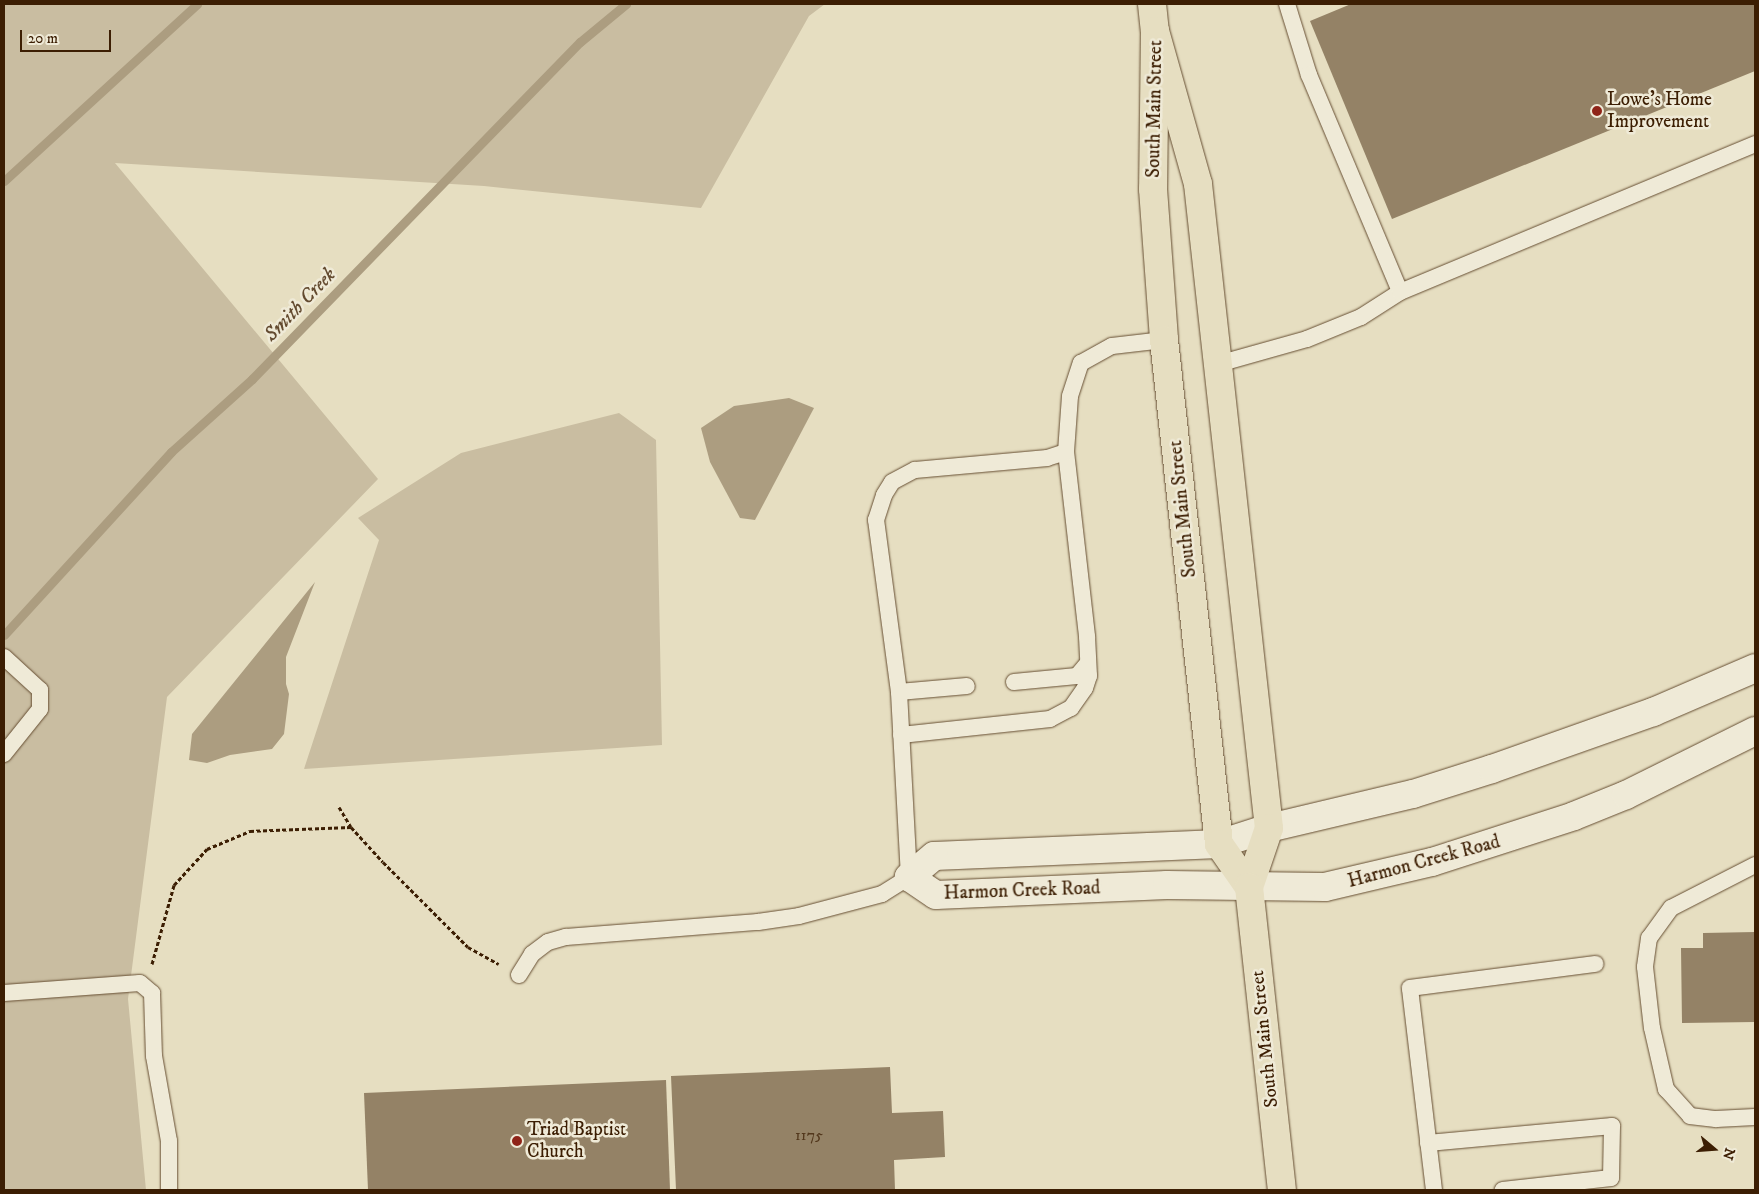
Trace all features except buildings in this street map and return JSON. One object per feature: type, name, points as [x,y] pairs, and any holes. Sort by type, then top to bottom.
[{"type":"main road","points":[[1152,4],[1155,31]]},
{"type":"main road","name":"South Main Street","points":[[1155,31],[1153,189],[1164,340],[1219,844],[1249,887]]},
{"type":"main road","name":"South Main Street","points":[[1155,31],[1198,184],[1269,828],[1249,887],[1282,1190]]},
{"type":"street","name":"Harmon Creek Road","points":[[1755,668],[1662,708],[1483,771],[1349,810],[1269,828],[1219,844],[934,856],[909,877],[936,895],[1167,885],[1325,887],[1432,862],[1515,837],[1626,795],[1755,731]]},
{"type":"lane","points":[[1287,4],[1308,75],[1400,292]]},
{"type":"lane","points":[[1218,364],[1307,339],[1362,317],[1400,292],[1755,144]]},
{"type":"lane","points":[[901,734],[1038,721],[1064,714],[1085,688],[1088,663],[1087,636],[1066,452],[1070,396],[1081,363],[1112,346],[1164,340]]},
{"type":"lane","points":[[519,975],[532,954],[548,942],[566,937],[758,922],[799,916],[882,894],[909,877],[899,692],[876,520],[884,495],[892,482],[915,470],[1047,458],[1066,452]]},
{"type":"lane","points":[[4,657],[40,690],[40,709],[4,754]]},
{"type":"lane","points":[[1014,682],[1077,676],[1088,663]]},
{"type":"lane","points":[[899,692],[967,686]]},
{"type":"lane","points":[[1755,865],[1671,908],[1649,938],[1645,967],[1652,1028],[1666,1088],[1690,1116],[1716,1119],[1755,1117]]},
{"type":"lane","points":[[1434,1190],[1410,988],[1595,964]]},
{"type":"lane","points":[[4,993],[140,983],[152,992],[154,1056],[169,1141],[169,1190]]},
{"type":"lane","points":[[1428,1143],[1612,1126],[1611,1178],[1504,1190]]},
{"type":"path","points":[[339,807],[351,827],[468,947],[519,975]]},
{"type":"path","points":[[152,992],[152,964],[174,885],[207,849],[250,831],[351,827]]},
{"type":"shaded area","points":[[4,4],[825,4],[809,16],[701,208],[484,186],[115,163],[378,479],[167,697],[128,999],[146,1190],[4,1190]]},
{"type":"shaded area","points":[[789,398],[814,408],[755,520],[740,518],[710,462],[701,428],[734,406]]},
{"type":"shaded area","points":[[619,413],[656,440],[662,745],[304,769],[379,540],[358,518],[461,453]]},
{"type":"shaded area","points":[[315,582],[286,657],[286,684],[289,694],[284,734],[272,749],[230,755],[207,763],[189,760],[192,734]]},
{"type":"waterway","points":[[4,181],[197,4]]},
{"type":"waterway","name":"Smith Creek","points":[[4,635],[171,452],[252,379],[580,42],[626,4]]},
{"type":"place","name":"Lowe's Home Improvement","points":[[1597,111]]},
{"type":"place","name":"Triad Baptist Church","points":[[517,1141]]}]
